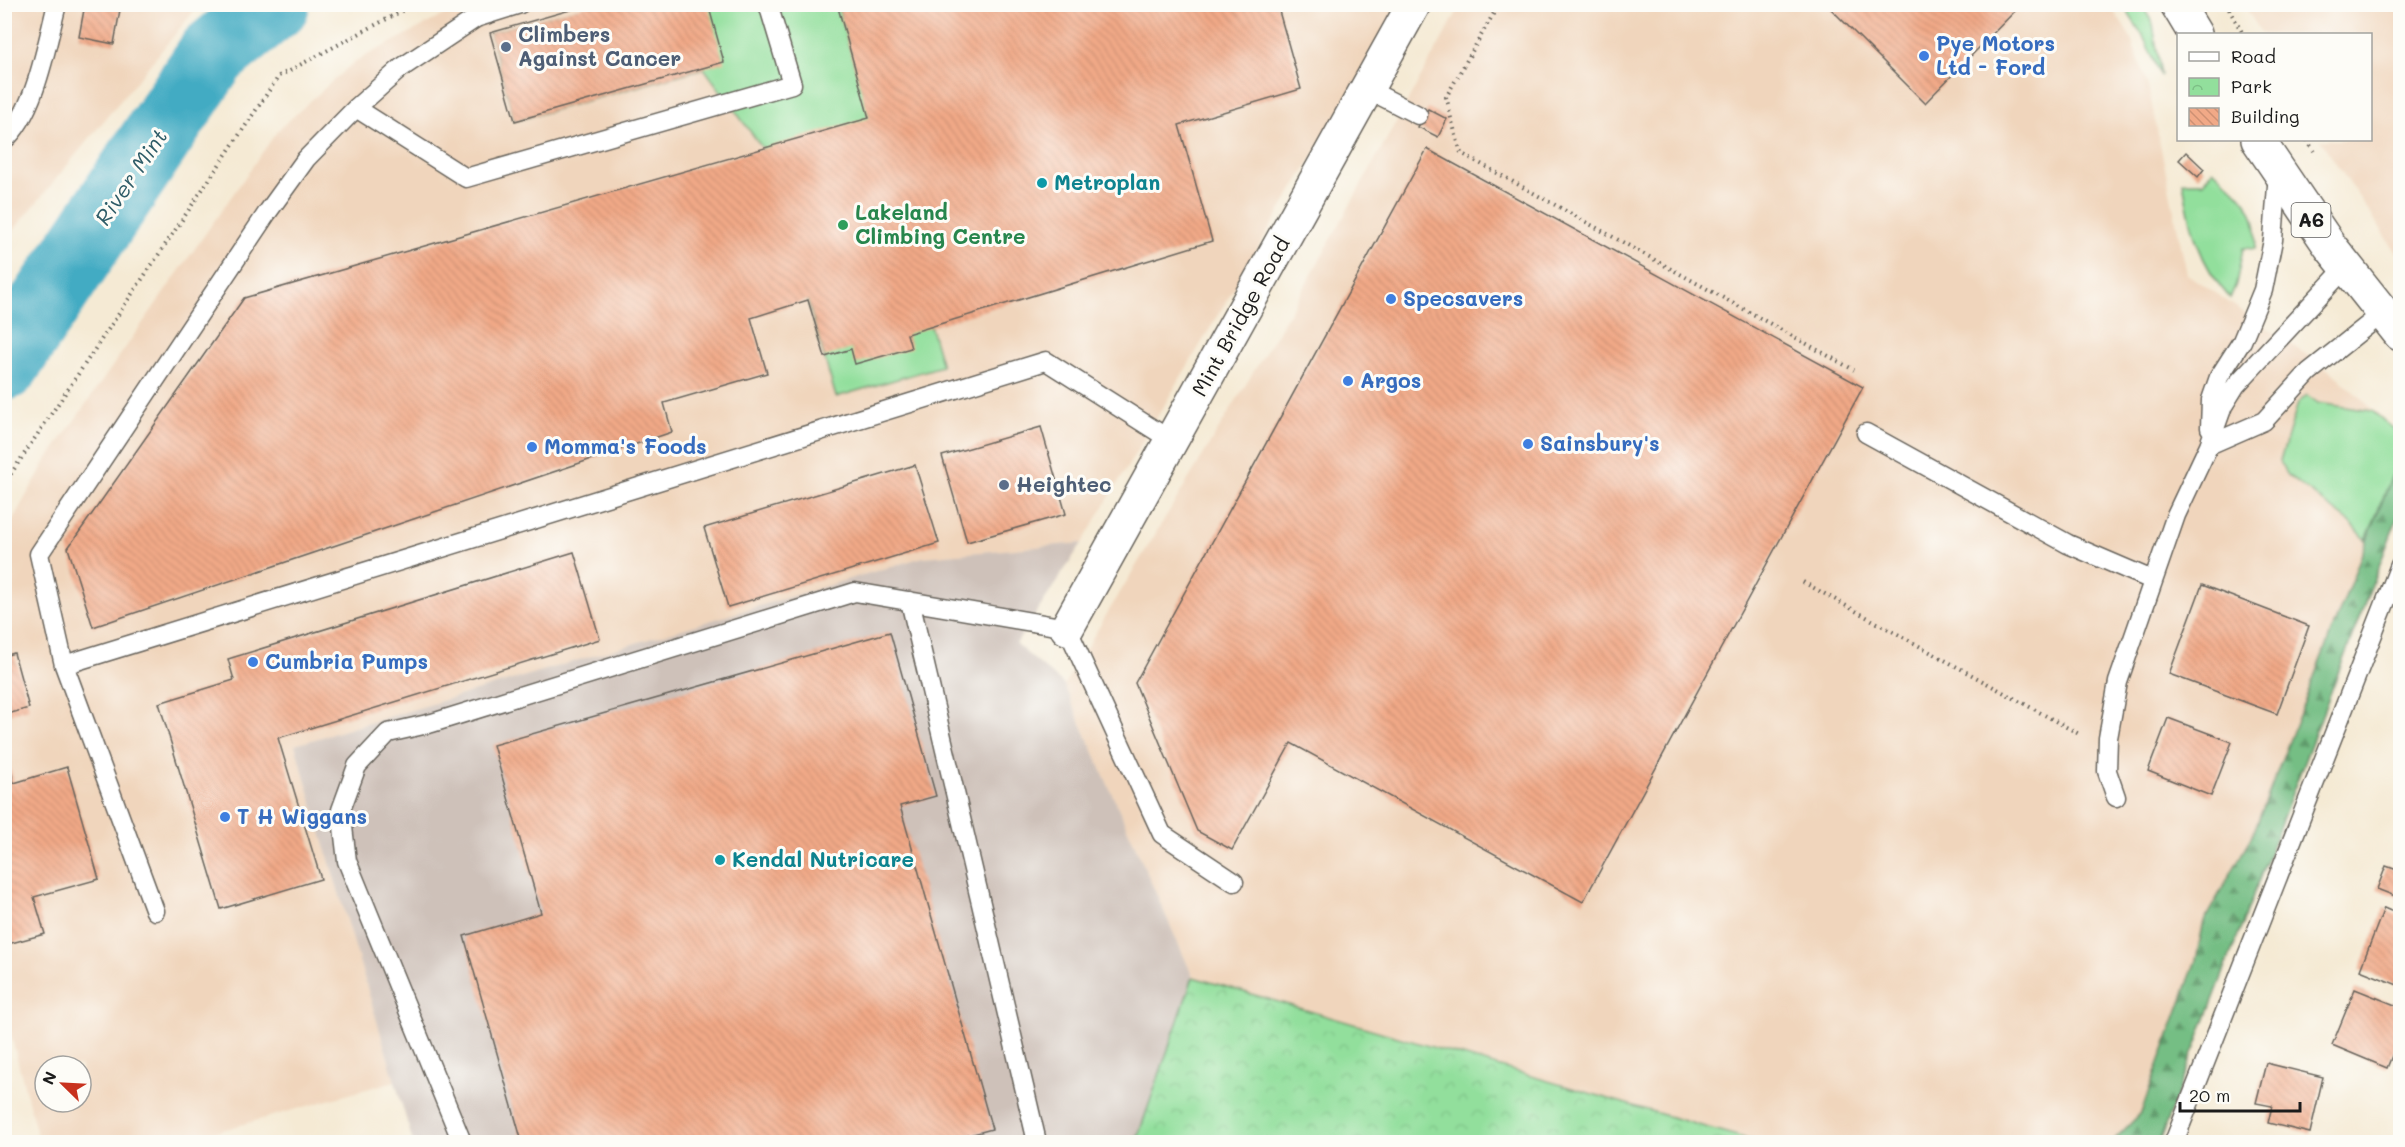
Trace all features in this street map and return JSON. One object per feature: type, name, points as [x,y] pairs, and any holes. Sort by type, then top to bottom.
[{"type":"main road","name":"Mint Bridge Road","points":[[1067,628],[1414,4]]},
{"type":"main road","points":[[2177,4],[2194,33]]},
{"type":"main road","name":"A6","points":[[2259,141],[2346,267],[2392,323]]},
{"type":"lane","points":[[4,140],[12,133],[28,105],[57,4]]},
{"type":"lane","points":[[156,911],[64,665],[39,554],[267,213],[306,159],[356,108],[401,68],[476,18],[520,4]]},
{"type":"lane","points":[[356,108],[466,178],[792,84],[768,4]]},
{"type":"lane","points":[[1367,89],[1418,115]]},
{"type":"lane","points":[[2209,445],[2211,400],[2216,385],[2241,340],[2263,290],[2273,240],[2278,171]]},
{"type":"lane","points":[[2116,796],[2107,771],[2108,738],[2118,682],[2176,515],[2209,445],[2223,406],[2236,385],[2346,267]]},
{"type":"lane","points":[[2209,445],[2264,421],[2309,372],[2392,323]]},
{"type":"lane","points":[[64,665],[1046,361],[1172,441]]},
{"type":"lane","points":[[1866,433],[2068,544],[2152,580]]},
{"type":"lane","points":[[2174,1143],[2400,565]]},
{"type":"lane","points":[[462,1143],[347,861],[341,810],[357,766],[388,733],[432,723],[855,592],[1067,628],[1162,834],[1234,882]]},
{"type":"lane","points":[[910,601],[1037,1143]]},
{"type":"path","points":[[4,484],[279,76],[415,4]]},
{"type":"path","points":[[1499,4],[1446,97],[1461,153],[1854,370]]},
{"type":"path","points":[[2226,4],[2242,33]]},
{"type":"path","points":[[1803,582],[2080,734]]},
{"type":"shaded area","points":[[5,5],[199,5],[5,241]]},
{"type":"shaded area","points":[[463,5],[1403,5],[1082,543],[923,557],[295,745],[395,1081],[181,1142],[39,1142],[5,1013],[4,535],[46,461],[278,130],[354,62]]},
{"type":"shaded area","points":[[1461,5],[2110,5],[2130,36],[2148,86],[2187,274],[2332,372],[2400,434],[2400,511],[2159,1142],[1758,1142],[1193,977],[1064,685],[1303,290]]},
{"type":"shaded area","points":[[2244,5],[2400,5],[2400,257],[2321,141],[2372,141],[2372,33],[2261,33]]},
{"type":"shaded area","points":[[1082,543],[1016,644],[1064,685],[1193,977],[1136,1142],[413,1142],[295,745],[923,557]]},
{"type":"green space","name":"Lakeland Climbing Centre","points":[[591,5],[837,5],[942,366],[836,397],[763,149],[704,68],[515,121],[490,33]]},
{"type":"green space","points":[[2123,5],[2142,5],[2153,24],[2161,76],[2143,36]]},
{"type":"green space","points":[[2213,169],[2247,203],[2255,223],[2255,249],[2243,248],[2236,284],[2230,298],[2219,285],[2203,258],[2189,215],[2183,182],[2203,182]]},
{"type":"green space","points":[[2307,395],[2318,403],[2372,411],[2400,434],[2400,468],[2392,476],[2366,540],[2351,523],[2286,474],[2280,461],[2298,403]]},
{"type":"green space","points":[[2400,468],[2400,511],[2159,1142],[2112,1142],[2141,1113],[2196,960],[2204,921],[2253,834],[2392,476]]},
{"type":"green space","points":[[1193,977],[1695,1124],[1758,1142],[1136,1142]]},
{"type":"building","points":[[85,4],[121,4],[114,44],[79,37]]},
{"type":"building","points":[[591,4],[708,4],[724,62],[515,121],[490,33]]},
{"type":"building","points":[[837,4],[1277,4],[1301,89],[1179,125],[1212,241],[907,334],[911,348],[855,364],[851,349],[825,357],[808,300],[751,318],[767,373],[664,403],[672,432],[93,627],[68,548],[244,298],[869,118]]},
{"type":"building","name":"Pye Motors Ltd - Ford","points":[[1826,4],[2010,4],[2016,10],[1925,103]]},
{"type":"building","points":[[1428,109],[1447,119],[1438,137],[1418,127]]},
{"type":"building","name":"Sainsbury's","points":[[1427,149],[1863,387],[1583,902],[1291,743],[1232,850],[1197,831],[1135,683]]},
{"type":"building","points":[[2186,152],[2204,169],[2198,177],[2179,160]]},
{"type":"building","name":"Heightec","points":[[1041,427],[1066,514],[967,542],[942,456]]},
{"type":"building","points":[[915,465],[939,543],[728,607],[704,528]]},
{"type":"building","points":[[574,552],[600,639],[278,738],[321,879],[221,909],[159,703],[234,680],[228,659]]},
{"type":"building","points":[[2202,585],[2309,626],[2277,714],[2169,674]]},
{"type":"building","name":"Kendal Nutricare","points":[[890,632],[936,796],[900,806],[992,1129],[944,1142],[522,1142],[464,936],[541,913],[493,745]]},
{"type":"building","points":[[14,653],[29,708],[4,715],[4,656]]},
{"type":"building","points":[[2168,718],[2232,742],[2211,796],[2148,771]]},
{"type":"building","points":[[7,757],[14,783],[67,767],[99,879],[34,897],[45,934],[4,945]]},
{"type":"building","points":[[2386,866],[2400,871],[2400,898],[2377,889]]},
{"type":"building","points":[[2384,908],[2400,915],[2400,986],[2360,970]]},
{"type":"building","points":[[2355,989],[2400,1007],[2400,1036],[2387,1068],[2332,1045]]},
{"type":"building","points":[[2266,1063],[2323,1077],[2310,1133],[2268,1123],[2272,1106],[2256,1103]]},
{"type":"waterway","name":"River Mint","points":[[4,365],[213,54],[274,4]]},
{"type":"place","name":"Climbers Against Cancer","points":[[506,47]]},
{"type":"place","name":"Pye Motors Ltd - Ford","points":[[1924,56]]},
{"type":"place","name":"Metroplan","points":[[1042,183]]},
{"type":"place","name":"Lakeland Climbing Centre","points":[[843,225]]},
{"type":"place","name":"Specsavers","points":[[1391,299]]},
{"type":"place","name":"Argos","points":[[1348,381]]},
{"type":"place","name":"Sainsbury's","points":[[1528,444]]},
{"type":"place","name":"Momma's Foods","points":[[532,447]]},
{"type":"place","name":"Heightec","points":[[1004,485]]},
{"type":"place","name":"Cumbria Pumps","points":[[253,662]]},
{"type":"place","name":"T H Wiggans","points":[[225,817]]},
{"type":"place","name":"Kendal Nutricare","points":[[720,860]]}]
